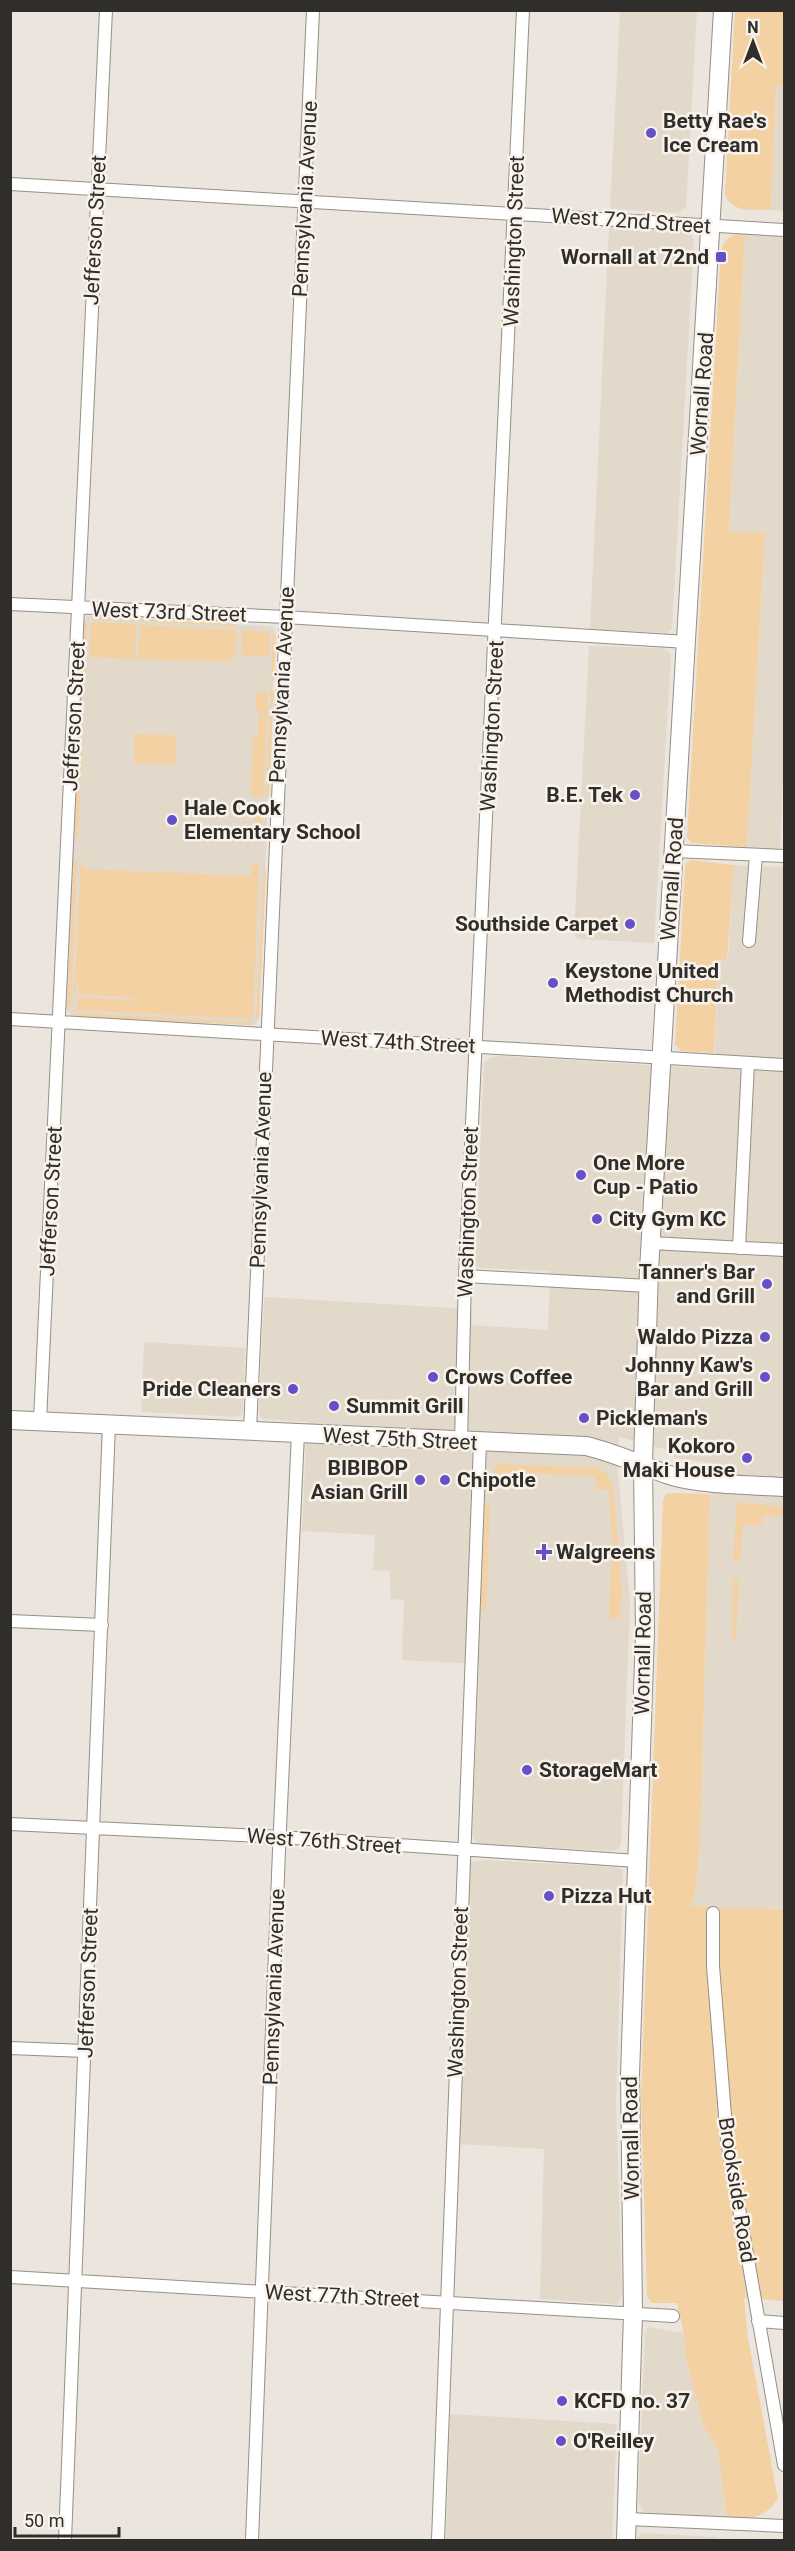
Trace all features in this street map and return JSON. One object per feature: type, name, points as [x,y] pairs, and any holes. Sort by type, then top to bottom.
[{"type":"main road","name":"Wornall Road","points":[[626,2541],[633,2313],[629,2112],[645,1632],[643,1463],[649,1286],[660,1057],[687,642],[723,10]]},
{"type":"main road","name":"West 75th Street","points":[[10,1420],[586,1446],[617,1453],[670,1475],[784,1487]]},
{"type":"street","name":"Jefferson Street","points":[[40,1421],[106,10]]},
{"type":"street","name":"Pennsylvania Avenue","points":[[250,1431],[266,1034],[314,10]]},
{"type":"street","name":"Washington Street","points":[[461,1442],[465,1276],[523,10]]},
{"type":"street","name":"West 72nd Street","points":[[10,184],[784,230]]},
{"type":"street","name":"West 73rd Street","points":[[10,604],[285,617],[687,642]]},
{"type":"street","points":[[674,851],[784,856]]},
{"type":"street","points":[[749,941],[756,855]]},
{"type":"street","name":"West 74th Street","points":[[10,1019],[784,1065]]},
{"type":"street","points":[[739,1248],[748,1063]]},
{"type":"street","points":[[651,1244],[784,1250]]},
{"type":"street","points":[[465,1276],[649,1286]]},
{"type":"street","name":"Jefferson Street","points":[[65,2541],[95,1828],[109,1424]]},
{"type":"street","name":"Pennsylvania Avenue","points":[[252,2541],[298,1433]]},
{"type":"street","name":"Washington Street","points":[[438,2541],[480,1443]]},
{"type":"street","points":[[10,1621],[102,1625]]},
{"type":"street","name":"West 76th Street","points":[[10,1824],[280,1837],[637,1861]]},
{"type":"street","name":"Brookside Road","points":[[713,1913],[713,1966],[727,2140],[784,2465]]},
{"type":"street","points":[[10,2048],[85,2051]]},
{"type":"street","name":"West 77th Street","points":[[10,2277],[673,2316]]},
{"type":"street","points":[[758,2321],[784,2323]]},
{"type":"street","points":[[627,2519],[784,2526]]},
{"type":"shaded area","points":[[620,11],[697,11],[686,207],[679,213],[610,209]]},
{"type":"shaded area","points":[[735,11],[784,11],[784,85],[776,85],[771,210],[739,208],[733,205],[725,195]]},
{"type":"shaded area","points":[[776,85],[784,85],[784,211],[771,210]]},
{"type":"shaded area","points":[[609,227],[684,231],[691,234],[694,240],[672,629],[667,633],[590,629]]},
{"type":"shaded area","points":[[745,233],[784,235],[784,755],[780,850],[747,847],[765,534],[729,531]]},
{"type":"shaded area","points":[[745,233],[729,531],[765,533],[747,847],[691,843],[687,836],[721,250],[730,237]]},
{"type":"shaded area","name":"Hale Cook Elementary School","points":[[87,616],[270,626],[275,630],[259,1019],[255,1025],[73,1017],[66,1009],[84,622]]},
{"type":"shaded area","points":[[94,616],[236,624],[236,626],[94,619]]},
{"type":"shaded area","points":[[84,622],[87,622],[85,682],[82,682]]},
{"type":"shaded area","points":[[91,622],[136,624],[135,659],[89,657]]},
{"type":"shaded area","points":[[140,625],[237,630],[236,655],[231,655],[231,662],[138,659]]},
{"type":"shaded area","points":[[242,630],[270,632],[269,656],[241,655]]},
{"type":"shaded area","points":[[273,634],[276,636],[274,680],[271,682]]},
{"type":"shaded area","points":[[589,646],[659,648],[668,650],[671,656],[654,943],[578,939],[574,935]]},
{"type":"shaded area","points":[[271,688],[274,692],[269,796],[266,797]]},
{"type":"shaded area","points":[[256,692],[268,693],[263,797],[251,796],[253,736],[258,736],[259,710],[256,710]]},
{"type":"shaded area","points":[[135,734],[176,735],[175,765],[134,763]]},
{"type":"shaded area","points":[[79,750],[82,751],[78,838],[75,835]]},
{"type":"shaded area","points":[[255,802],[262,803],[261,839],[253,839]]},
{"type":"shaded area","points":[[81,856],[84,869],[251,876],[252,862],[259,863],[253,1019],[77,1010],[78,997],[135,1000],[135,998],[78,994],[79,984],[77,983],[74,999]]},
{"type":"shaded area","points":[[76,858],[77,861],[71,1009],[66,1008]]},
{"type":"shaded area","points":[[691,860],[734,865],[727,959],[719,959],[714,1053],[681,1051],[675,1045],[685,868],[686,863]]},
{"type":"shaded area","points":[[734,865],[784,867],[784,1910],[690,1906],[696,1888],[700,1840],[711,1463],[676,1458],[667,1450],[619,1437],[618,1473],[630,1602],[619,1849],[612,1851],[482,1844],[475,1841],[472,1834],[479,1664],[402,1660],[404,1600],[390,1599],[390,1571],[373,1570],[375,1535],[302,1531],[307,1422],[262,1419],[259,1415],[264,1297],[472,1309],[472,1325],[548,1330],[550,1271],[478,1268],[475,1264],[484,1063],[490,1058],[500,1056],[714,1069],[719,959],[728,959]]},
{"type":"shaded area","points":[[264,867],[266,873],[259,1019],[256,1019]]},
{"type":"shaded area","points":[[74,1013],[252,1023],[252,1025],[75,1017]]},
{"type":"shaded area","points":[[144,1342],[245,1348],[243,1412],[239,1417],[141,1412]]},
{"type":"shaded area","points":[[494,1464],[598,1468],[607,1474],[613,1488],[622,1594],[619,1619],[610,1619],[609,1616],[612,1542],[609,1490],[597,1490],[595,1476],[501,1472],[500,1483],[495,1485]]},
{"type":"shaded area","points":[[666,1494],[710,1494],[700,1840],[696,1888],[691,1906],[784,1910],[784,2301],[744,2298],[748,2338],[778,2499],[767,2511],[750,2517],[727,2518],[718,2450],[703,2424],[685,2354],[684,2333],[677,2303],[651,2303],[647,2296],[641,2098],[663,1501]]},
{"type":"shaded area","points":[[737,1502],[784,1507],[784,1516],[764,1515],[762,1526],[743,1525],[740,1560],[736,1563],[733,1560]]},
{"type":"shaded area","points":[[490,1503],[486,1613],[481,1608],[485,1506]]},
{"type":"shaded area","points":[[736,1578],[739,1581],[736,1639],[732,1641],[733,1580]]},
{"type":"shaded area","points":[[483,1860],[616,1867],[623,1870],[616,2106],[622,2295],[617,2304],[540,2299],[544,2149],[459,2144],[469,1869],[471,1862]]},
{"type":"shaded area","points":[[649,2327],[684,2333],[685,2354],[703,2424],[718,2450],[727,2518],[652,2515],[642,2510],[638,2502],[645,2331]]},
{"type":"shaded area","points":[[450,2414],[617,2424],[612,2540],[446,2540]]},
{"type":"shaded area","points":[[644,2533],[717,2537],[718,2540],[637,2540],[637,2536]]},
{"type":"place","name":"Betty Rae's Ice Cream","points":[[651,133]]},
{"type":"place","name":"Wornall at 72nd","points":[[721,257]]},
{"type":"place","name":"B.E. Tek","points":[[635,795]]},
{"type":"place","name":"Hale Cook Elementary School","points":[[172,820]]},
{"type":"place","name":"Southside Carpet","points":[[630,924]]},
{"type":"place","name":"Keystone United Methodist Church","points":[[553,983]]},
{"type":"place","name":"One More Cup - Patio","points":[[581,1175]]},
{"type":"place","name":"City Gym KC","points":[[597,1219]]},
{"type":"place","name":"Tanner's Bar and Grill","points":[[767,1284]]},
{"type":"place","name":"Waldo Pizza","points":[[765,1337]]},
{"type":"place","name":"Crows Coffee","points":[[433,1377]]},
{"type":"place","name":"Johnny Kaw's Bar and Grill","points":[[765,1377]]},
{"type":"place","name":"Pride Cleaners","points":[[293,1389]]},
{"type":"place","name":"Summit Grill","points":[[334,1406]]},
{"type":"place","name":"Pickleman's","points":[[584,1418]]},
{"type":"place","name":"Kokoro Maki House","points":[[747,1458]]},
{"type":"place","name":"BIBIBOP Asian Grill","points":[[420,1480]]},
{"type":"place","name":"Chipotle","points":[[445,1480]]},
{"type":"place","name":"Walgreens","points":[[544,1552]]},
{"type":"place","name":"StorageMart","points":[[527,1770]]},
{"type":"place","name":"Pizza Hut","points":[[549,1896]]},
{"type":"place","name":"KCFD no. 37","points":[[562,2401]]},
{"type":"place","name":"O'Reilley","points":[[561,2441]]}]
